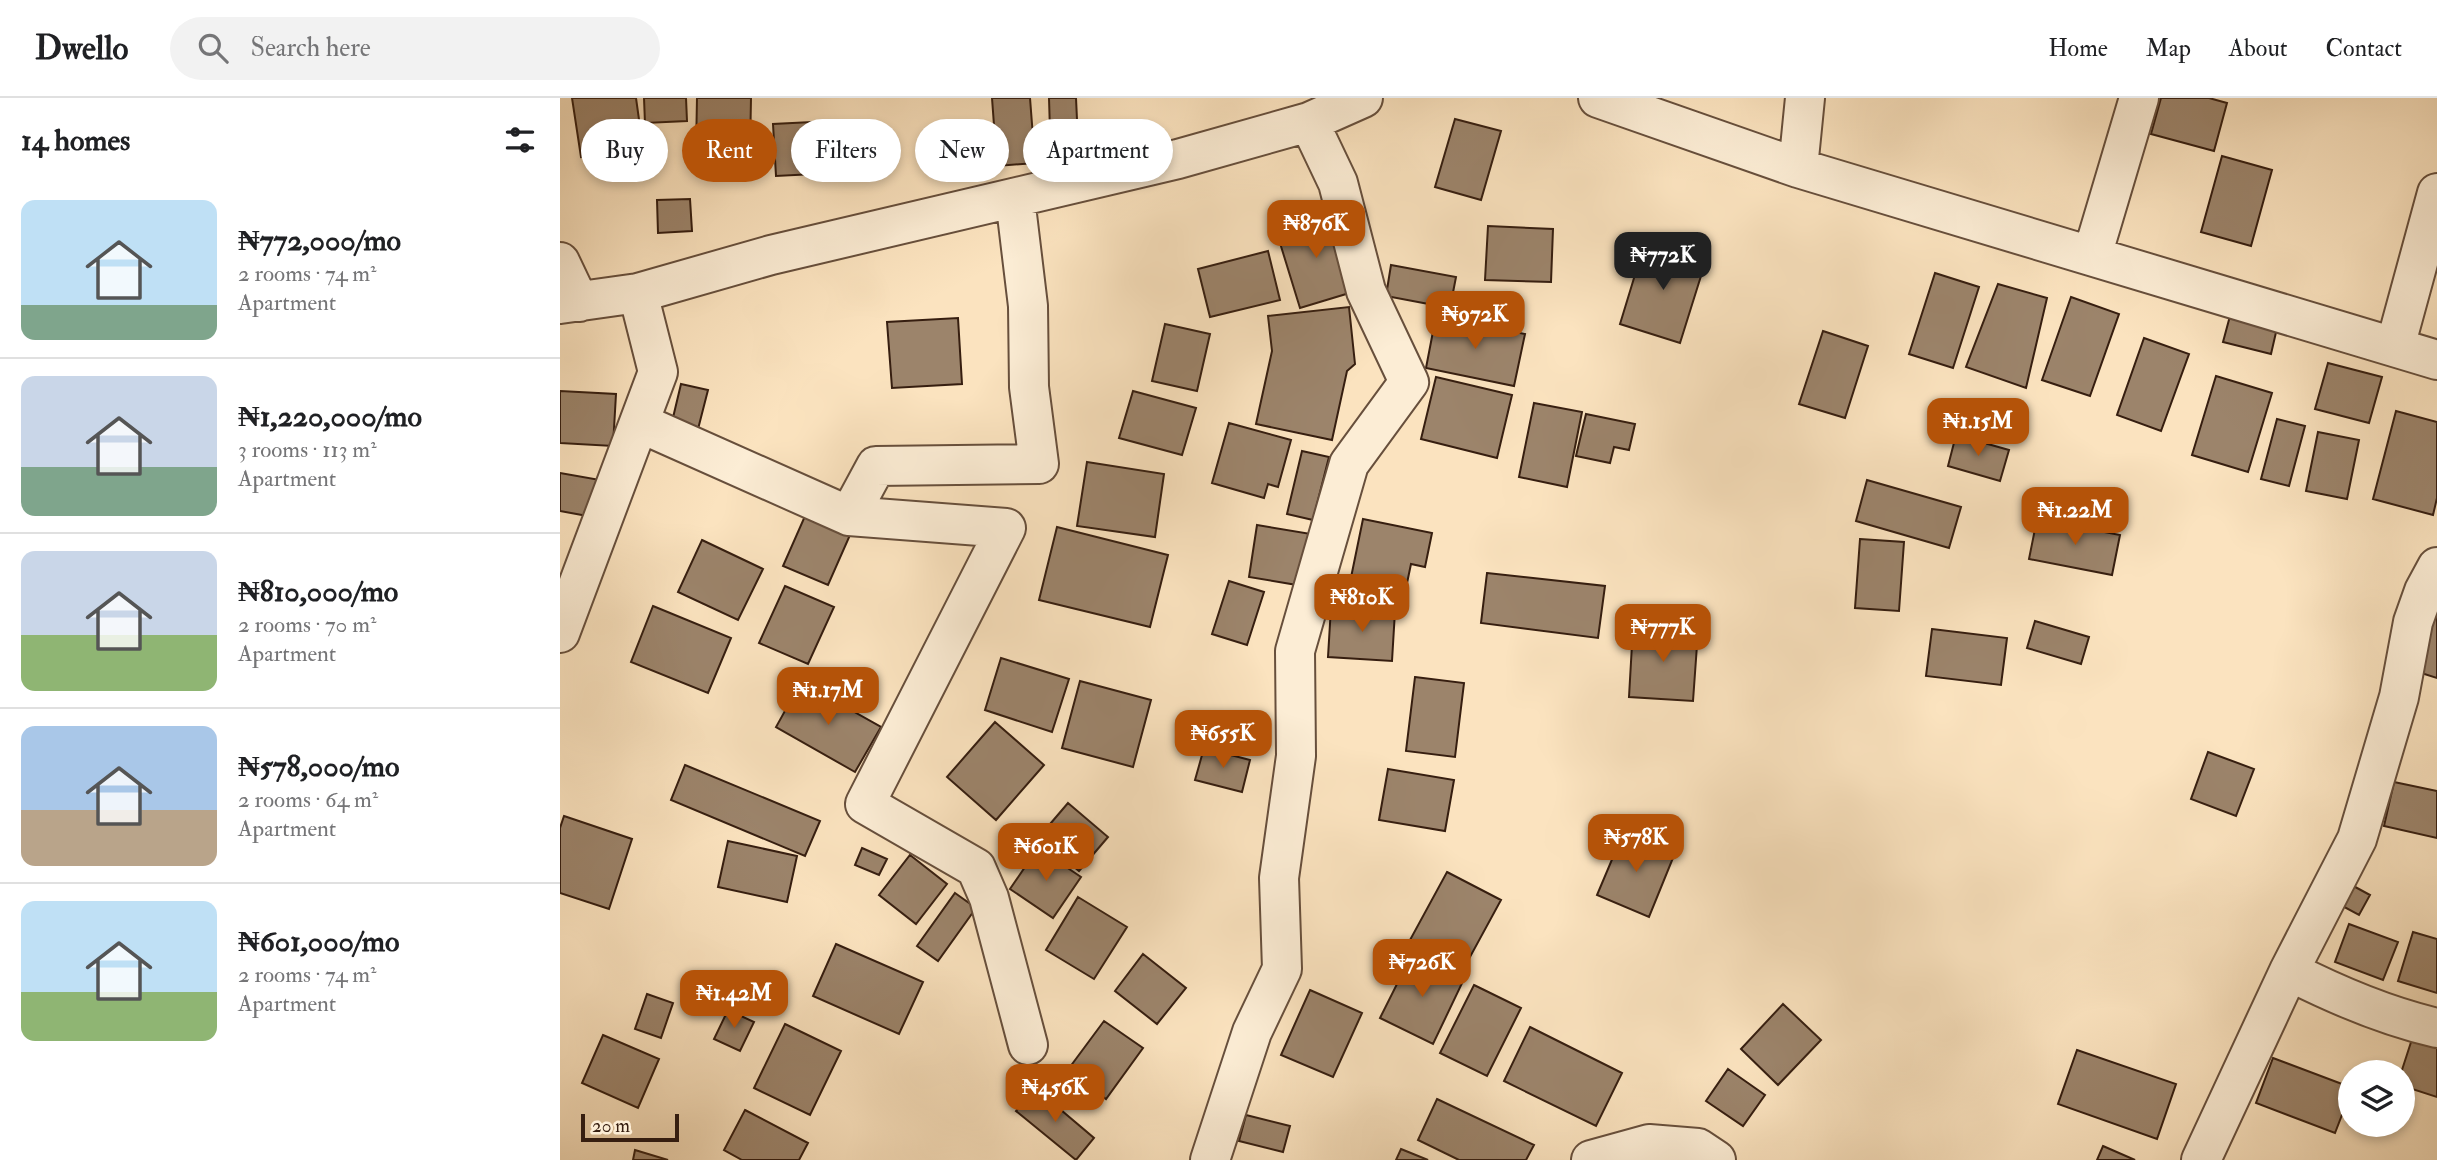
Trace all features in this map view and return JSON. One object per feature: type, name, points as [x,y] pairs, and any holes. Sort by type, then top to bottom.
[{"type":"street","points":[[560,262],[569,303],[638,293],[771,254],[1178,159],[1309,122],[1363,98]]},
{"type":"street","points":[[1598,98],[1798,167],[2437,360]]},
{"type":"street","points":[[1798,167],[1805,98]]},
{"type":"street","points":[[2092,256],[2138,98]]},
{"type":"street","points":[[1210,1160],[1252,1032],[1282,970],[1279,878],[1296,756],[1295,651],[1349,464],[1409,382],[1366,290],[1338,183],[1309,122]]},
{"type":"street","points":[[2395,347],[2437,193]]},
{"type":"street","points":[[849,516],[876,466],[1039,464],[1030,387],[1028,306],[1015,198]]},
{"type":"street","points":[[560,633],[658,372],[638,293]]},
{"type":"street","points":[[640,423],[849,516],[1006,528],[865,804],[976,868],[989,898],[1028,1045]]},
{"type":"street","points":[[2202,1160],[2289,971],[2357,839],[2399,697],[2413,622],[2424,591],[2437,567]]},
{"type":"street","points":[[2289,971],[2333,994],[2408,1022],[2437,1028]]},
{"type":"street","points":[[1591,1160],[1649,1143],[1698,1148],[1716,1160]]},
{"type":"building","points":[[572,98],[636,98],[639,119],[581,119],[581,157]]},
{"type":"building","points":[[644,98],[686,98],[687,119],[668,122],[668,119],[645,119]]},
{"type":"building","points":[[697,98],[751,98],[751,119],[697,119]]},
{"type":"building","points":[[992,98],[1030,98],[1032,119],[1023,119],[1023,164],[1009,165],[1009,119],[994,119]]},
{"type":"building","points":[[1049,98],[1076,98],[1077,119],[1050,119]]},
{"type":"building","points":[[2161,98],[2209,98],[2227,103],[2214,151],[2151,134]]},
{"type":"building","points":[[1455,119],[1501,131],[1481,200],[1435,187]]},
{"type":"building","points":[[791,123],[791,175],[777,176],[777,124]]},
{"type":"building","points":[[2222,156],[2272,170],[2251,246],[2201,232]]},
{"type":"building","points":[[690,199],[692,231],[658,233],[657,200]]},
{"type":"building","points":[[1332,213],[1356,291],[1300,308],[1276,230]]},
{"type":"building","points":[[1488,226],[1553,229],[1551,282],[1485,280]]},
{"type":"building","points":[[1645,242],[1706,260],[1680,343],[1620,324]]},
{"type":"building","points":[[1268,251],[1280,300],[1210,317],[1198,269]]},
{"type":"building","points":[[1391,265],[1456,277],[1450,308],[1386,296]]},
{"type":"building","points":[[1935,273],[1979,287],[1953,368],[1909,354]]},
{"type":"building","points":[[1998,284],[2047,298],[2026,388],[1966,367]]},
{"type":"building","points":[[2071,297],[2119,314],[2090,396],[2042,380]]},
{"type":"building","points":[[1349,307],[1355,364],[1347,371],[1332,440],[1256,424],[1272,351],[1268,316]]},
{"type":"building","points":[[1436,316],[1525,334],[1514,386],[1426,368]]},
{"type":"building","points":[[2230,316],[2277,328],[2271,354],[2223,342]]},
{"type":"building","points":[[958,318],[962,384],[892,388],[887,322]]},
{"type":"building","points":[[1165,324],[1210,334],[1197,391],[1152,381]]},
{"type":"building","points":[[1823,331],[1868,346],[1845,418],[1799,404]]},
{"type":"building","points":[[2144,338],[2189,354],[2161,431],[2117,415]]},
{"type":"building","points":[[2328,363],[2382,377],[2369,423],[2315,409]]},
{"type":"building","points":[[2216,376],[2272,393],[2248,472],[2192,455]]},
{"type":"building","points":[[1436,377],[1512,395],[1497,458],[1421,439]]},
{"type":"building","points":[[681,384],[708,390],[697,433],[671,426]]},
{"type":"building","points":[[560,391],[616,394],[613,446],[560,443]]},
{"type":"building","points":[[1133,391],[1196,408],[1182,455],[1119,438]]},
{"type":"building","points":[[1534,403],[1582,412],[1567,487],[1519,477]]},
{"type":"building","points":[[2396,411],[2437,422],[2437,498],[2433,515],[2373,499]]},
{"type":"building","points":[[1586,414],[1635,424],[1629,450],[1614,447],[1610,463],[1576,456]]},
{"type":"building","points":[[2277,419],[2305,426],[2289,486],[2261,479]]},
{"type":"building","points":[[1229,423],[1291,440],[1278,487],[1268,484],[1264,498],[1212,483]]},
{"type":"building","points":[[2318,432],[2359,440],[2347,499],[2306,491]]},
{"type":"building","points":[[1956,435],[2009,450],[2000,481],[1948,466]]},
{"type":"building","points":[[1302,451],[1329,457],[1313,520],[1287,514]]},
{"type":"building","points":[[1087,462],[1164,474],[1155,537],[1077,526]]},
{"type":"building","points":[[560,473],[600,480],[593,517],[560,511]]},
{"type":"building","points":[[1867,480],[1961,507],[1949,548],[1856,521]]},
{"type":"building","points":[[805,516],[850,535],[828,585],[783,566]]},
{"type":"building","points":[[1363,519],[1432,533],[1425,567],[1411,564],[1402,607],[1347,597]]},
{"type":"building","points":[[2037,519],[2120,535],[2112,575],[2029,559]]},
{"type":"building","points":[[1257,525],[1311,534],[1303,586],[1249,577]]},
{"type":"building","points":[[1057,527],[1168,555],[1150,627],[1039,600]]},
{"type":"building","points":[[1860,539],[1904,542],[1899,611],[1855,608]]},
{"type":"building","points":[[702,540],[763,569],[738,620],[678,592]]},
{"type":"building","points":[[1487,573],[1605,586],[1598,638],[1481,623]]},
{"type":"building","points":[[1229,581],[1264,592],[1247,645],[1212,634]]},
{"type":"building","points":[[785,586],[834,607],[808,664],[759,643]]},
{"type":"building","points":[[2437,605],[2437,678],[2415,671]]},
{"type":"building","points":[[653,606],[731,638],[708,693],[631,662]]},
{"type":"building","points":[[1331,607],[1395,611],[1392,661],[1328,657]]},
{"type":"building","points":[[2035,621],[2089,637],[2081,664],[2027,648]]},
{"type":"building","points":[[1633,627],[1698,631],[1693,701],[1629,697]]},
{"type":"building","points":[[1932,629],[2007,638],[2001,685],[1926,676]]},
{"type":"building","points":[[1001,658],[1069,679],[1052,732],[985,710]]},
{"type":"building","points":[[1415,677],[1464,683],[1455,757],[1406,751]]},
{"type":"building","points":[[1080,681],[1151,700],[1133,767],[1062,748]]},
{"type":"building","points":[[801,682],[881,727],[855,772],[776,727]]},
{"type":"building","points":[[995,722],[1044,765],[996,820],[947,777]]},
{"type":"building","points":[[1204,748],[1250,760],[1242,792],[1195,780]]},
{"type":"building","points":[[2208,752],[2254,769],[2236,816],[2191,799]]},
{"type":"building","points":[[685,765],[820,821],[805,856],[671,800]]},
{"type":"building","points":[[1388,769],[1454,780],[1445,831],[1379,820]]},
{"type":"building","points":[[2394,782],[2437,791],[2437,838],[2384,826]]},
{"type":"building","points":[[1068,803],[1108,837],[1079,871],[1039,837]]},
{"type":"building","points":[[564,816],[632,839],[609,909],[560,893],[560,828]]},
{"type":"building","points":[[1624,831],[1675,853],[1649,917],[1597,895]]},
{"type":"building","points":[[728,841],[797,856],[787,902],[718,887]]},
{"type":"building","points":[[862,848],[887,859],[879,875],[855,865]]},
{"type":"building","points":[[1038,848],[1081,877],[1053,918],[1010,889]]},
{"type":"building","points":[[910,855],[947,884],[916,924],[879,895]]},
{"type":"building","points":[[1447,872],[1501,900],[1464,968],[1410,940]]},
{"type":"building","points":[[2346,882],[2370,895],[2359,915],[2335,902]]},
{"type":"building","points":[[955,893],[976,908],[938,961],[917,946]]},
{"type":"building","points":[[1078,897],[1127,927],[1094,979],[1046,950]]},
{"type":"building","points":[[2349,924],[2398,942],[2383,980],[2335,962]]},
{"type":"building","points":[[2413,932],[2437,939],[2437,993],[2398,981]]},
{"type":"building","points":[[836,944],[923,982],[899,1034],[813,996]]},
{"type":"building","points":[[1143,954],[1186,988],[1157,1024],[1115,991]]},
{"type":"building","points":[[1412,954],[1464,979],[1433,1044],[1380,1018]]},
{"type":"building","points":[[1474,985],[1521,1008],[1487,1076],[1440,1053]]},
{"type":"building","points":[[1310,990],[1362,1013],[1333,1077],[1281,1055]]},
{"type":"building","points":[[647,994],[673,1003],[661,1038],[635,1029]]},
{"type":"building","points":[[1783,1004],[1821,1040],[1778,1085],[1741,1049]]},
{"type":"building","points":[[728,1010],[754,1022],[740,1051],[714,1039]]},
{"type":"building","points":[[1104,1021],[1143,1048],[1106,1099],[1067,1071]]},
{"type":"building","points":[[785,1024],[841,1051],[810,1115],[754,1088]]},
{"type":"building","points":[[1530,1027],[1622,1073],[1596,1126],[1504,1081]]},
{"type":"building","points":[[603,1035],[659,1059],[638,1108],[582,1083]]},
{"type":"building","points":[[2413,1036],[2437,1043],[2437,1097],[2415,1090],[2415,1060],[2405,1060]]},
{"type":"building","points":[[2077,1050],[2176,1084],[2157,1139],[2058,1104]]},
{"type":"building","points":[[2273,1058],[2338,1082],[2338,1125],[2335,1133],[2256,1103]]},
{"type":"building","points":[[1728,1069],[1765,1095],[1743,1126],[1706,1101]]},
{"type":"building","points":[[1035,1088],[1094,1138],[1076,1160],[1016,1111]]},
{"type":"building","points":[[1437,1099],[1534,1145],[1526,1160],[1459,1160],[1418,1140]]},
{"type":"building","points":[[745,1110],[808,1143],[799,1160],[742,1160],[724,1150]]},
{"type":"building","points":[[1246,1115],[1290,1126],[1283,1152],[1239,1141]]},
{"type":"building","points":[[2103,1146],[2135,1160],[2097,1160]]},
{"type":"building","points":[[1401,1149],[1428,1160],[1396,1160]]},
{"type":"building","points":[[635,1150],[668,1160],[633,1160]]}]
